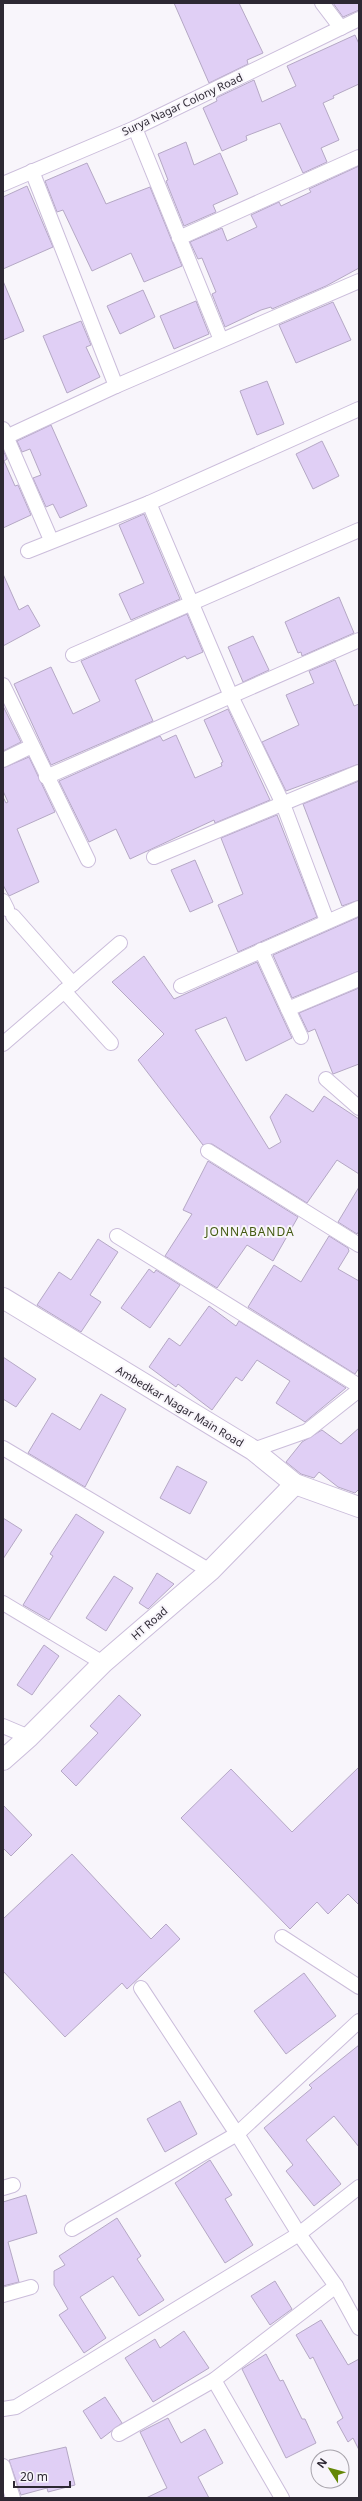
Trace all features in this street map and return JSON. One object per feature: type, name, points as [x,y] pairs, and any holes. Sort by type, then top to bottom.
[{"type":"street","points":[[322,3],[341,28]]},
{"type":"street","name":"Surya Nagar Colony Road","points":[[3,184],[135,128],[359,19]]},
{"type":"street","points":[[135,128],[221,340]]},
{"type":"street","points":[[179,238],[359,157]]},
{"type":"street","points":[[32,172],[116,386]]},
{"type":"street","points":[[51,540],[5,433],[359,281]]},
{"type":"street","points":[[28,551],[51,540],[149,503],[359,410]]},
{"type":"street","points":[[149,503],[231,696],[283,804],[327,921]]},
{"type":"street","points":[[73,654],[359,530]]},
{"type":"street","points":[[46,777],[359,640]]},
{"type":"street","points":[[3,685],[46,777],[88,860]]},
{"type":"street","points":[[3,760],[32,746]]},
{"type":"street","points":[[154,857],[359,772]]},
{"type":"street","points":[[181,986],[359,908]]},
{"type":"street","points":[[8,909],[111,1043]]},
{"type":"street","points":[[3,1044],[120,943]]},
{"type":"street","points":[[261,950],[301,1037]]},
{"type":"street","points":[[288,1008],[359,979]]},
{"type":"street","points":[[326,1079],[359,1108]]},
{"type":"street","points":[[208,1151],[356,1240]]},
{"type":"street","points":[[117,1236],[359,1386]]},
{"type":"street","name":"Ambedkar Nagar Main Road","points":[[3,1298],[253,1450],[295,1484],[359,1507]]},
{"type":"street","points":[[253,1450],[307,1431],[359,1390]]},
{"type":"street","points":[[3,1448],[210,1571]]},
{"type":"street","name":"HT Road","points":[[3,1760],[29,1737],[103,1662],[210,1571],[295,1484]]},
{"type":"street","points":[[3,1603],[103,1662]]},
{"type":"street","points":[[3,1726],[29,1737]]},
{"type":"street","points":[[282,1937],[359,1987]]},
{"type":"street","points":[[141,1988],[237,2134],[299,2234],[336,2286],[359,2328]]},
{"type":"street","points":[[72,2229],[237,2134],[359,2021]]},
{"type":"street","points":[[3,2409],[16,2407],[299,2234],[359,2186]]},
{"type":"street","points":[[120,2434],[214,2380],[336,2286]]},
{"type":"street","points":[[3,2295],[31,2287]]},
{"type":"street","points":[[214,2380],[282,2498]]},
{"type":"street","points":[[3,2466],[13,2498]]},
{"type":"building","points":[[174,3],[239,3],[263,53],[247,60],[248,64],[209,83]]},
{"type":"building","points":[[333,3],[359,3],[359,10],[343,17]]},
{"type":"building","points":[[355,35],[359,44],[359,84],[333,96],[334,98],[323,103],[339,140],[321,148],[327,162],[303,173],[280,123],[246,136],[247,140],[222,151],[203,108],[217,101],[216,98],[254,80],[262,102],[296,86],[287,66]]},
{"type":"building","points":[[186,142],[194,165],[220,153],[238,194],[213,205],[216,212],[184,226],[166,181],[168,180],[158,154]]},
{"type":"building","points":[[87,163],[106,204],[150,187],[182,266],[144,282],[131,253],[92,271],[63,210],[57,212],[45,181]]},
{"type":"building","points":[[359,166],[359,268],[326,286],[272,309],[271,307],[261,310],[225,327],[212,294],[216,292],[202,258],[198,259],[190,242],[222,228],[227,241],[257,227],[251,215],[279,202],[281,206],[311,192],[309,189]]},
{"type":"building","points":[[27,186],[53,247],[3,269],[3,197]]},
{"type":"building","points":[[3,281],[24,331],[3,340]]},
{"type":"building","points":[[143,290],[155,317],[120,334],[107,306]]},
{"type":"building","points":[[196,301],[209,334],[174,349],[160,316]]},
{"type":"building","points":[[333,302],[351,340],[296,363],[279,325]]},
{"type":"building","points":[[81,321],[91,345],[86,347],[100,377],[67,393],[43,336]]},
{"type":"building","points":[[267,381],[284,424],[257,435],[240,391]]},
{"type":"building","points":[[51,425],[87,506],[60,518],[53,504],[46,507],[33,478],[41,475],[30,449],[22,452],[17,441]]},
{"type":"building","points":[[322,441],[339,476],[313,489],[296,454]]},
{"type":"building","points":[[3,450],[7,459],[4,461],[15,486],[18,485],[31,515],[3,528]]},
{"type":"building","points":[[144,514],[180,599],[131,620],[119,594],[144,583],[119,525]]},
{"type":"building","points":[[3,574],[19,610],[28,605],[40,626],[3,646]]},
{"type":"building","points":[[339,597],[354,633],[302,656],[301,652],[298,653],[285,622]]},
{"type":"building","points":[[187,614],[203,652],[187,659],[185,656],[135,680],[153,721],[51,765],[14,684],[51,667],[73,714],[100,701],[81,661]]},
{"type":"building","points":[[253,636],[269,670],[243,682],[228,647]]},
{"type":"building","points":[[335,660],[354,706],[359,704],[359,764],[286,791],[262,742],[299,725],[286,695],[314,683],[309,671]]},
{"type":"building","points":[[3,706],[21,742],[3,751]]},
{"type":"building","points":[[228,709],[270,800],[215,823],[214,820],[130,859],[116,829],[89,842],[59,781],[160,736],[163,741],[176,735],[195,778],[222,766],[221,763],[223,762],[204,720]]},
{"type":"building","points":[[29,757],[55,812],[17,829],[39,882],[9,896],[3,885],[3,797],[6,803],[8,802],[3,791],[3,768]]},
{"type":"building","points":[[359,781],[359,900],[342,906],[303,804]]},
{"type":"building","points":[[277,815],[317,917],[238,952],[218,905],[243,894],[221,838]]},
{"type":"building","points":[[195,860],[213,902],[190,912],[171,870]]},
{"type":"building","points":[[359,917],[359,971],[292,998],[273,955]]},
{"type":"building","points":[[144,956],[174,999],[257,962],[292,1038],[246,1061],[226,1017],[195,1030],[269,1149],[281,1142],[270,1117],[286,1094],[313,1112],[324,1096],[359,1119],[359,1174],[337,1160],[307,1203],[212,1144],[203,1145],[138,1060],[164,1034],[112,982]]},
{"type":"building","points":[[359,988],[359,1064],[333,1074],[315,1029],[308,1032],[299,1013]]},
{"type":"building","points":[[208,1161],[298,1217],[273,1261],[247,1245],[217,1288],[165,1256],[192,1214],[183,1210]]},
{"type":"building","points":[[359,1187],[359,1231],[357,1234],[338,1222]]},
{"type":"building","points":[[329,1236],[348,1248],[349,1251],[338,1269],[359,1281],[359,1368],[355,1374],[248,1307],[274,1265],[301,1282]]},
{"type":"building","points":[[98,1239],[118,1252],[90,1295],[101,1302],[81,1332],[37,1305],[59,1272],[71,1280]]},
{"type":"building","points":[[149,1269],[154,1273],[156,1270],[180,1285],[150,1328],[121,1308]]},
{"type":"building","points":[[209,1306],[236,1326],[239,1321],[346,1388],[305,1422],[276,1403],[290,1381],[257,1360],[242,1381],[236,1377],[212,1410],[178,1384],[176,1387],[149,1367],[169,1338],[180,1346]]},
{"type":"building","points":[[3,1357],[36,1379],[16,1407],[3,1399]]},
{"type":"building","points":[[101,1394],[126,1409],[85,1487],[28,1453],[52,1413],[80,1430]]},
{"type":"building","points":[[359,1428],[359,1489],[355,1493],[338,1487],[319,1472],[314,1478],[301,1474],[286,1462],[302,1442],[322,1430],[341,1444]]},
{"type":"building","points":[[177,1466],[207,1482],[190,1514],[160,1498]]},
{"type":"building","points":[[76,1514],[104,1532],[49,1620],[23,1605],[53,1556],[50,1554]]},
{"type":"building","points":[[3,1518],[22,1530],[3,1559]]},
{"type":"building","points":[[157,1573],[174,1584],[148,1609],[139,1603]]},
{"type":"building","points":[[114,1576],[133,1588],[106,1631],[86,1618]]},
{"type":"building","points":[[44,1645],[59,1656],[32,1695],[17,1685]]},
{"type":"building","points":[[119,1695],[141,1715],[76,1786],[61,1771],[98,1733],[90,1726]]},
{"type":"building","points":[[359,1767],[359,1905],[348,1894],[328,1914],[317,1902],[290,1929],[181,1818],[231,1769],[292,1832]]},
{"type":"building","points":[[3,1805],[32,1835],[11,1856],[3,1848]]},
{"type":"building","points":[[72,1854],[151,1939],[166,1924],[180,1939],[127,1989],[122,1983],[65,2037],[3,1971],[3,1919]]},
{"type":"building","points":[[304,1973],[336,2016],[286,2054],[254,2011]]},
{"type":"building","points":[[359,2045],[359,2147],[334,2116],[306,2140],[341,2184],[314,2206],[286,2171],[293,2165],[264,2128],[312,2088],[309,2085]]},
{"type":"building","points":[[180,2101],[197,2134],[165,2152],[147,2119]]},
{"type":"building","points":[[210,2160],[232,2195],[225,2199],[253,2245],[225,2263],[175,2183]]},
{"type":"building","points":[[26,2195],[37,2233],[8,2242],[19,2282],[3,2286],[3,2202]]},
{"type":"building","points":[[117,2218],[141,2256],[137,2259],[164,2300],[139,2316],[113,2276],[80,2297],[106,2338],[84,2353],[59,2315],[68,2309],[54,2285],[54,2271],[65,2265],[59,2256]]},
{"type":"building","points":[[275,2281],[292,2309],[270,2325],[251,2296]]},
{"type":"building","points":[[321,2320],[348,2365],[359,2359],[359,2450],[353,2438],[348,2442],[337,2422],[343,2418],[313,2357],[310,2359],[296,2335]]},
{"type":"building","points":[[184,2331],[209,2368],[153,2402],[125,2358],[155,2339],[160,2348]]},
{"type":"building","points":[[266,2354],[280,2381],[283,2380],[302,2419],[305,2419],[316,2443],[286,2458],[242,2369]]},
{"type":"building","points":[[105,2397],[122,2423],[101,2439],[83,2411]]},
{"type":"building","points":[[168,2418],[181,2443],[205,2429],[223,2463],[198,2477],[209,2498],[146,2498],[167,2488],[140,2432]]},
{"type":"building","points":[[66,2447],[75,2485],[48,2492],[47,2488],[21,2495],[9,2460]]},
{"type":"district","name":"JONNABANDA","points":[[250,1231]]}]
